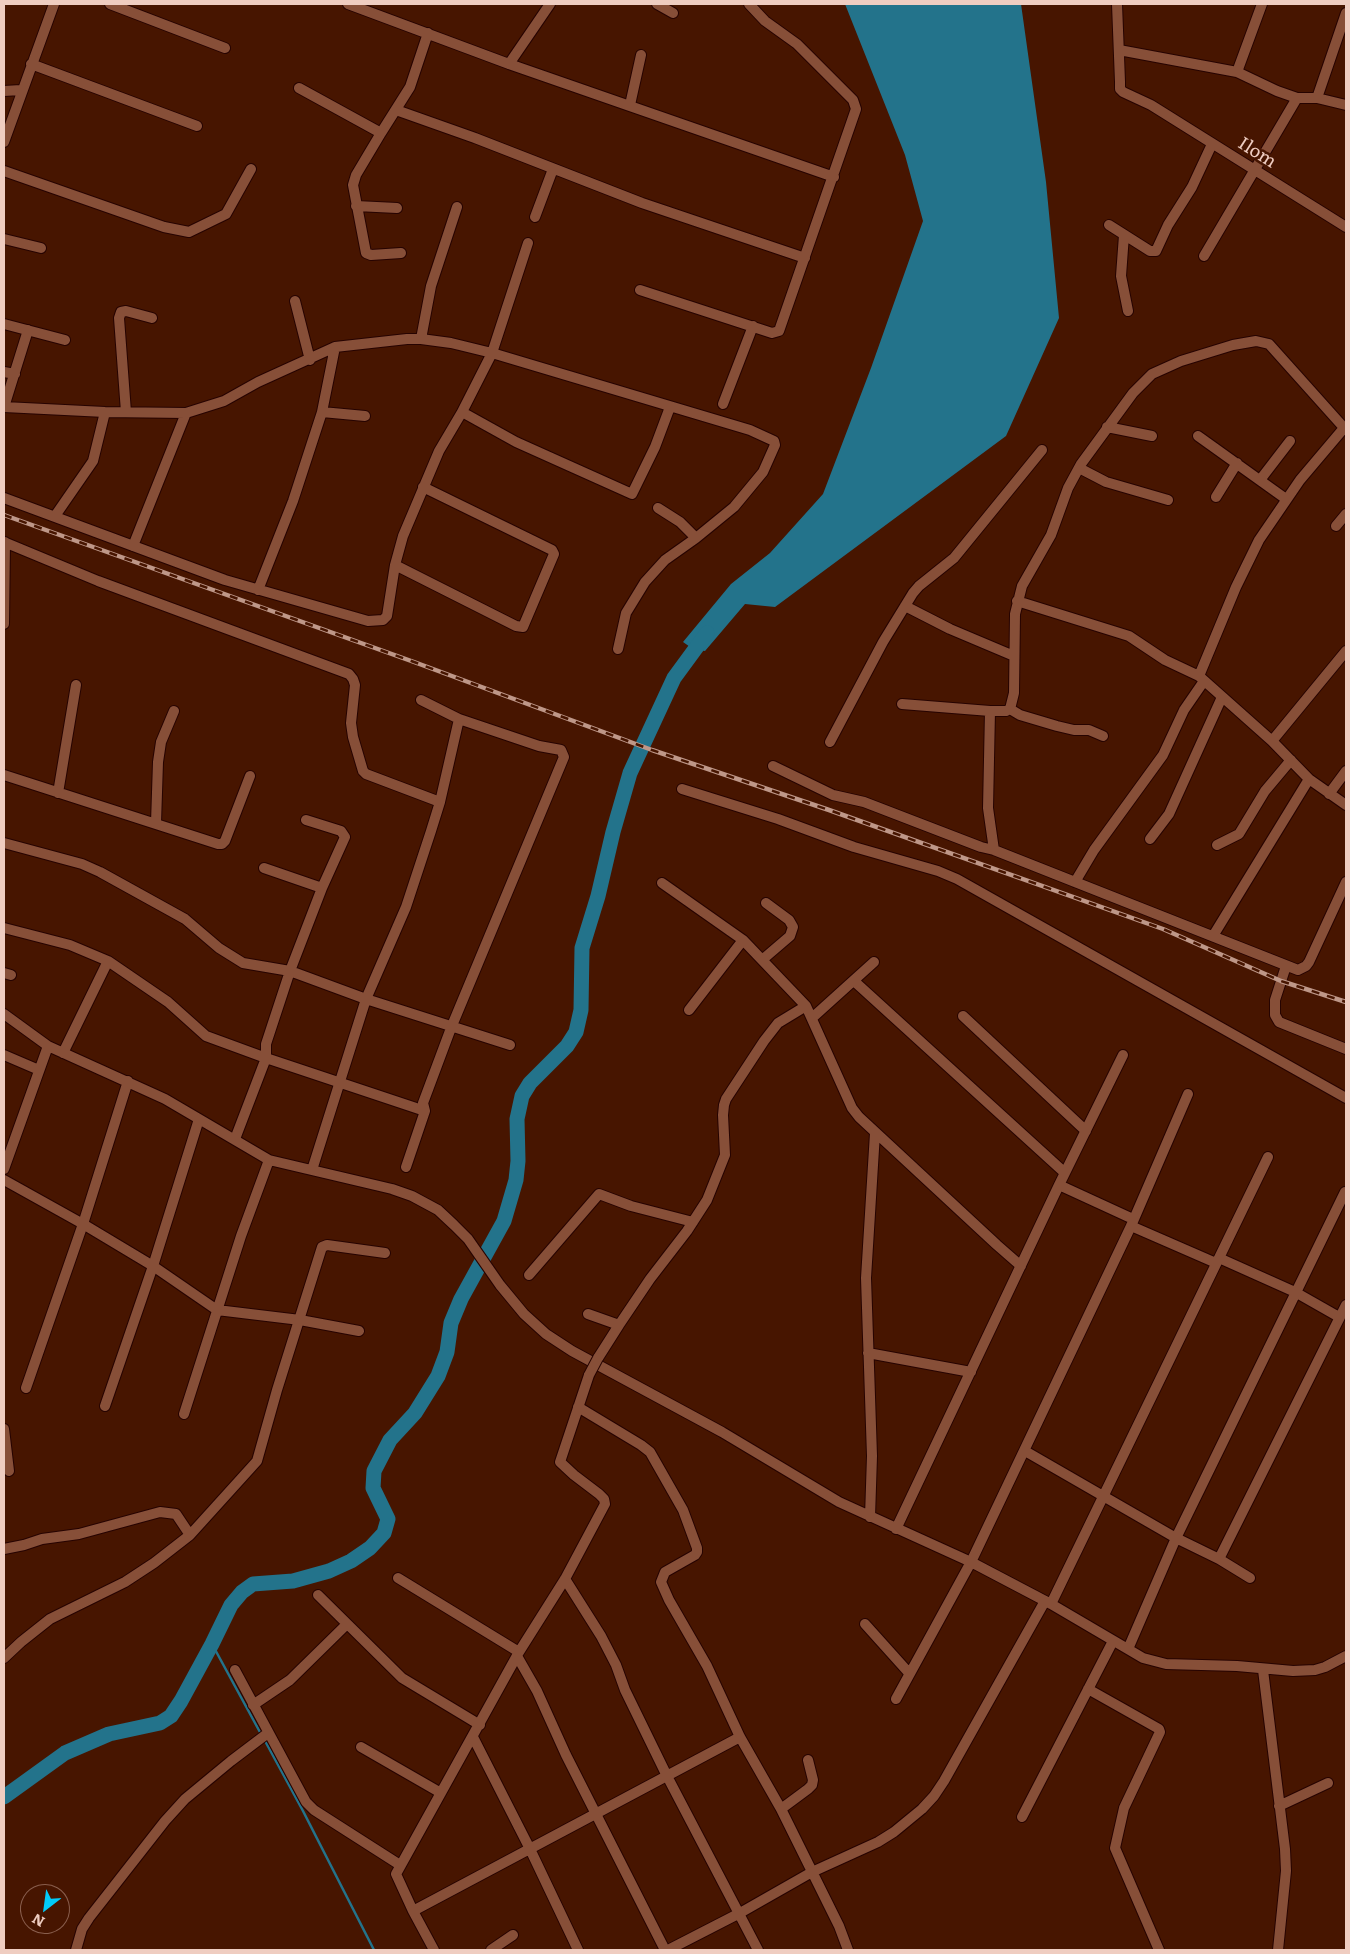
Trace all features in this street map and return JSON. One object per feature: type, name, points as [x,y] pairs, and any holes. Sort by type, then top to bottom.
[{"type":"street","points":[[4,142],[54,4]]},
{"type":"street","points":[[110,4],[225,48]]},
{"type":"street","points":[[348,4],[509,64],[834,177]]},
{"type":"street","points":[[509,64],[550,4]]},
{"type":"street","points":[[657,4],[673,13]]},
{"type":"street","points":[[640,290],[772,333],[778,331],[834,177],[856,110],[852,100],[797,44],[765,21],[749,4]]},
{"type":"street","points":[[1118,4],[1119,50],[1238,72],[1277,91],[1297,98],[1317,98],[1346,105]]},
{"type":"street","points":[[1238,72],[1262,4]]},
{"type":"street","points":[[1317,98],[1346,13]]},
{"type":"street","points":[[401,254],[370,255],[366,253],[353,185],[381,133],[413,81],[428,33]]},
{"type":"street","name":"Ilom","points":[[1119,50],[1120,88],[1128,95],[1151,105],[1346,227]]},
{"type":"street","points":[[630,105],[641,55]]},
{"type":"street","points":[[31,64],[197,126]]},
{"type":"street","points":[[299,88],[381,133]]},
{"type":"street","points":[[4,91],[22,90]]},
{"type":"street","points":[[1204,256],[1227,220],[1297,98]]},
{"type":"street","points":[[396,110],[642,203],[805,258]]},
{"type":"street","points":[[1108,225],[1150,251],[1156,251],[1168,225],[1189,192],[1212,144]]},
{"type":"street","points":[[4,171],[164,228],[188,232],[229,211],[251,169]]},
{"type":"street","points":[[535,216],[553,169]]},
{"type":"street","points":[[356,206],[397,208]]},
{"type":"street","points":[[421,339],[431,286],[457,207]]},
{"type":"street","points":[[1124,235],[1121,276],[1128,311]]},
{"type":"street","points":[[4,239],[41,248]]},
{"type":"street","points":[[4,498],[258,590],[368,621],[378,621],[387,616],[395,565],[402,536],[439,451],[462,412],[492,353],[528,243]]},
{"type":"street","points":[[295,301],[310,360]]},
{"type":"street","points":[[126,412],[118,318],[121,312],[152,318]]},
{"type":"street","points":[[4,324],[65,340]]},
{"type":"street","points":[[723,404],[753,326]]},
{"type":"street","points":[[28,330],[4,407],[105,412],[186,413],[224,401],[258,382],[335,347],[421,339],[450,343],[492,353],[750,430],[774,440],[775,445],[762,472],[734,506],[696,538],[665,560],[645,582],[626,613],[618,649]]},
{"type":"street","points":[[1010,709],[1014,693],[1014,627],[1018,601],[1025,582],[1051,535],[1068,488],[1090,450],[1146,379],[1160,369],[1233,345],[1256,341],[1269,344],[1275,348],[1345,429],[1313,463],[1259,540],[1249,560],[1202,678],[1163,754],[1094,850],[1075,882]]},
{"type":"street","points":[[258,590],[293,501],[322,412],[335,347]]},
{"type":"street","points":[[4,372],[15,374]]},
{"type":"street","points":[[462,412],[516,442],[632,494],[670,407]]},
{"type":"street","points":[[54,516],[93,461],[105,412]]},
{"type":"street","points":[[322,412],[365,416]]},
{"type":"street","points":[[133,546],[186,413]]},
{"type":"street","points":[[1108,428],[1152,436]]},
{"type":"street","points":[[1198,436],[1286,499]]},
{"type":"street","points":[[1260,480],[1290,441]]},
{"type":"street","points":[[830,742],[883,642],[919,586],[954,558],[1042,450]]},
{"type":"street","points":[[1216,497],[1237,463]]},
{"type":"street","points":[[1078,468],[1106,482],[1168,500]]},
{"type":"street","points":[[395,565],[516,626],[523,627],[554,554],[552,550],[423,487]]},
{"type":"street","points":[[658,508],[680,522],[696,538]]},
{"type":"street","points":[[1336,526],[1346,514]]},
{"type":"street","points":[[4,624],[4,542],[98,581],[349,674],[355,685],[351,723],[353,737],[363,771],[366,774],[440,802]]},
{"type":"street","points":[[1018,601],[1129,636],[1165,660],[1202,678],[1272,741],[1310,779],[1328,794],[1346,805]]},
{"type":"street","points":[[905,606],[950,629],[1014,656]]},
{"type":"street","points":[[1272,741],[1346,652]]},
{"type":"street","points":[[58,793],[76,685]]},
{"type":"street","points":[[1150,839],[1169,814],[1222,696]]},
{"type":"street","points":[[406,1167],[425,1111],[423,1104],[451,1028],[564,757],[562,750],[539,746],[459,719],[421,700]]},
{"type":"street","points":[[902,704],[990,711],[1006,711],[1010,709]]},
{"type":"street","points":[[1010,709],[1020,715],[1056,726],[1074,730],[1089,730],[1103,736]]},
{"type":"street","points":[[156,823],[158,762],[161,742],[174,711]]},
{"type":"street","points":[[990,711],[988,808],[994,850]]},
{"type":"street","points":[[312,1170],[366,999],[406,907],[440,802],[459,719]]},
{"type":"street","points":[[1218,845],[1239,834],[1265,792],[1291,760]]},
{"type":"street","points":[[773,766],[833,795],[864,802],[981,847],[994,850],[1298,970],[1309,962],[1346,882]]},
{"type":"street","points":[[1328,794],[1346,771]]},
{"type":"street","points":[[4,775],[222,844],[250,776]]},
{"type":"street","points":[[1213,936],[1310,779]]},
{"type":"street","points":[[682,789],[778,819],[854,847],[938,871],[958,879],[1346,1098]]},
{"type":"street","points":[[235,1139],[266,1058],[266,1044],[290,971],[322,888],[345,837],[345,834],[341,831],[306,820]]},
{"type":"street","points":[[4,843],[82,864],[100,872],[184,919],[230,956],[243,963],[290,971],[451,1028],[510,1046]]},
{"type":"street","points":[[264,868],[322,888]]},
{"type":"street","points":[[662,883],[743,940],[806,1006],[852,1108],[875,1133],[983,1233],[1022,1266]]},
{"type":"street","points":[[762,960],[790,936],[793,927],[789,920],[766,903]]},
{"type":"street","points":[[4,928],[70,945],[108,961],[168,1002],[206,1036],[425,1111]]},
{"type":"street","points":[[689,1010],[743,940]]},
{"type":"street","points":[[63,1052],[108,961]]},
{"type":"street","points":[[812,1018],[874,962]]},
{"type":"street","points":[[1286,966],[1275,1000],[1275,1015],[1279,1022],[1346,1049]]},
{"type":"street","points":[[854,981],[1065,1173]]},
{"type":"street","points":[[434,1950],[396,1876],[400,1865],[518,1654],[565,1579],[605,1504],[604,1499],[599,1494],[560,1462],[589,1375],[619,1325],[693,1222],[706,1200],[725,1155],[724,1106],[726,1099],[778,1023],[806,1006]]},
{"type":"street","points":[[4,1014],[48,1046],[165,1099],[269,1160],[392,1189],[412,1196],[438,1210],[468,1239],[500,1285],[524,1314],[546,1334],[572,1351],[722,1432],[839,1502],[971,1562],[1048,1603],[1143,1658],[1166,1664],[1237,1666],[1262,1670],[1315,1670],[1346,1656]]},
{"type":"street","points":[[963,1016],[1086,1130]]},
{"type":"street","points":[[4,1169],[48,1046]]},
{"type":"street","points":[[4,1055],[39,1070]]},
{"type":"street","points":[[896,1529],[1059,1185],[1123,1055]]},
{"type":"street","points":[[26,1388],[83,1224],[128,1082]]},
{"type":"street","points":[[896,1698],[971,1562],[1025,1451],[1132,1222],[1188,1094]]},
{"type":"street","points":[[105,1406],[199,1119]]},
{"type":"street","points":[[870,1517],[872,1456],[866,1278],[875,1133]]},
{"type":"street","points":[[398,1578],[518,1654],[562,1747],[666,1950],[740,1913],[812,1872],[878,1842],[894,1832],[929,1802],[949,1772],[1048,1603],[1104,1496],[1268,1156]]},
{"type":"street","points":[[184,1414],[241,1236],[269,1160]]},
{"type":"street","points":[[4,1180],[83,1224],[152,1266],[218,1310],[300,1320],[359,1331]]},
{"type":"street","points":[[1059,1185],[1132,1222],[1217,1260],[1295,1292],[1344,1309],[1219,1559]]},
{"type":"street","points":[[1128,1649],[1176,1538],[1345,1192]]},
{"type":"street","points":[[529,1275],[599,1194],[631,1206],[693,1222]]},
{"type":"street","points":[[4,1658],[50,1619],[125,1582],[154,1563],[190,1535],[257,1461],[322,1247],[324,1245],[386,1253]]},
{"type":"street","points":[[588,1314],[619,1325]]},
{"type":"street","points":[[868,1353],[971,1372]]},
{"type":"street","points":[[578,1407],[650,1452],[683,1510],[697,1552],[696,1555],[665,1572],[661,1582],[669,1600],[707,1666],[740,1737],[781,1809],[848,1950]]},
{"type":"street","points":[[4,1429],[9,1471]]},
{"type":"street","points":[[1025,1451],[1176,1538],[1219,1559],[1250,1578]]},
{"type":"street","points":[[4,1549],[42,1539],[78,1534],[160,1512],[176,1514],[190,1535]]},
{"type":"street","points":[[565,1579],[601,1636],[616,1665],[625,1690],[758,1950]]},
{"type":"street","points":[[318,1595],[409,1684],[480,1725]]},
{"type":"street","points":[[253,1705],[290,1680],[347,1624]]},
{"type":"street","points":[[865,1624],[909,1674]]},
{"type":"street","points":[[1022,1817],[1113,1641]]},
{"type":"street","points":[[235,1670],[253,1705],[265,1735],[306,1802],[314,1810],[400,1865]]},
{"type":"street","points":[[1262,1670],[1285,1849],[1286,1871],[1278,1950]]},
{"type":"street","points":[[1088,1689],[1159,1729],[1160,1732],[1124,1808],[1115,1848],[1159,1950]]},
{"type":"street","points":[[76,1950],[85,1924],[165,1821],[185,1799],[265,1735]]},
{"type":"street","points":[[473,1737],[530,1849],[578,1950]]},
{"type":"street","points":[[413,1911],[740,1737]]},
{"type":"street","points":[[360,1747],[441,1793]]},
{"type":"street","points":[[781,1809],[812,1785],[808,1760]]},
{"type":"street","points":[[1279,1806],[1328,1783]]},
{"type":"street","points":[[491,1950],[513,1935]]},
{"type":"water","points":[[845,4],[1021,4],[1046,182],[1059,318],[1006,436],[775,607],[745,604],[705,651],[693,649],[683,642],[731,584],[770,553],[823,494],[871,368],[923,221],[905,155]]},
{"type":"waterway","points":[[4,1797],[65,1753],[109,1734],[160,1723],[171,1716],[212,1644],[231,1605],[242,1592],[253,1584],[293,1581],[329,1571],[351,1561],[370,1548],[384,1533],[388,1519],[373,1488],[374,1471],[390,1440],[415,1413],[438,1376],[447,1352],[451,1323],[461,1299],[504,1221],[516,1180],[518,1161],[517,1119],[522,1096],[530,1083],[567,1046],[576,1032],[581,1010],[582,948],[598,896],[613,832],[630,773],[674,678],[707,633]]},
{"type":"waterway","points":[[212,1644],[261,1734]]},
{"type":"waterway","points":[[264,1739],[374,1950]]},
{"type":"railway","points":[[4,515],[414,662],[652,750],[829,810],[1163,929],[1281,981],[1346,1002]]}]
